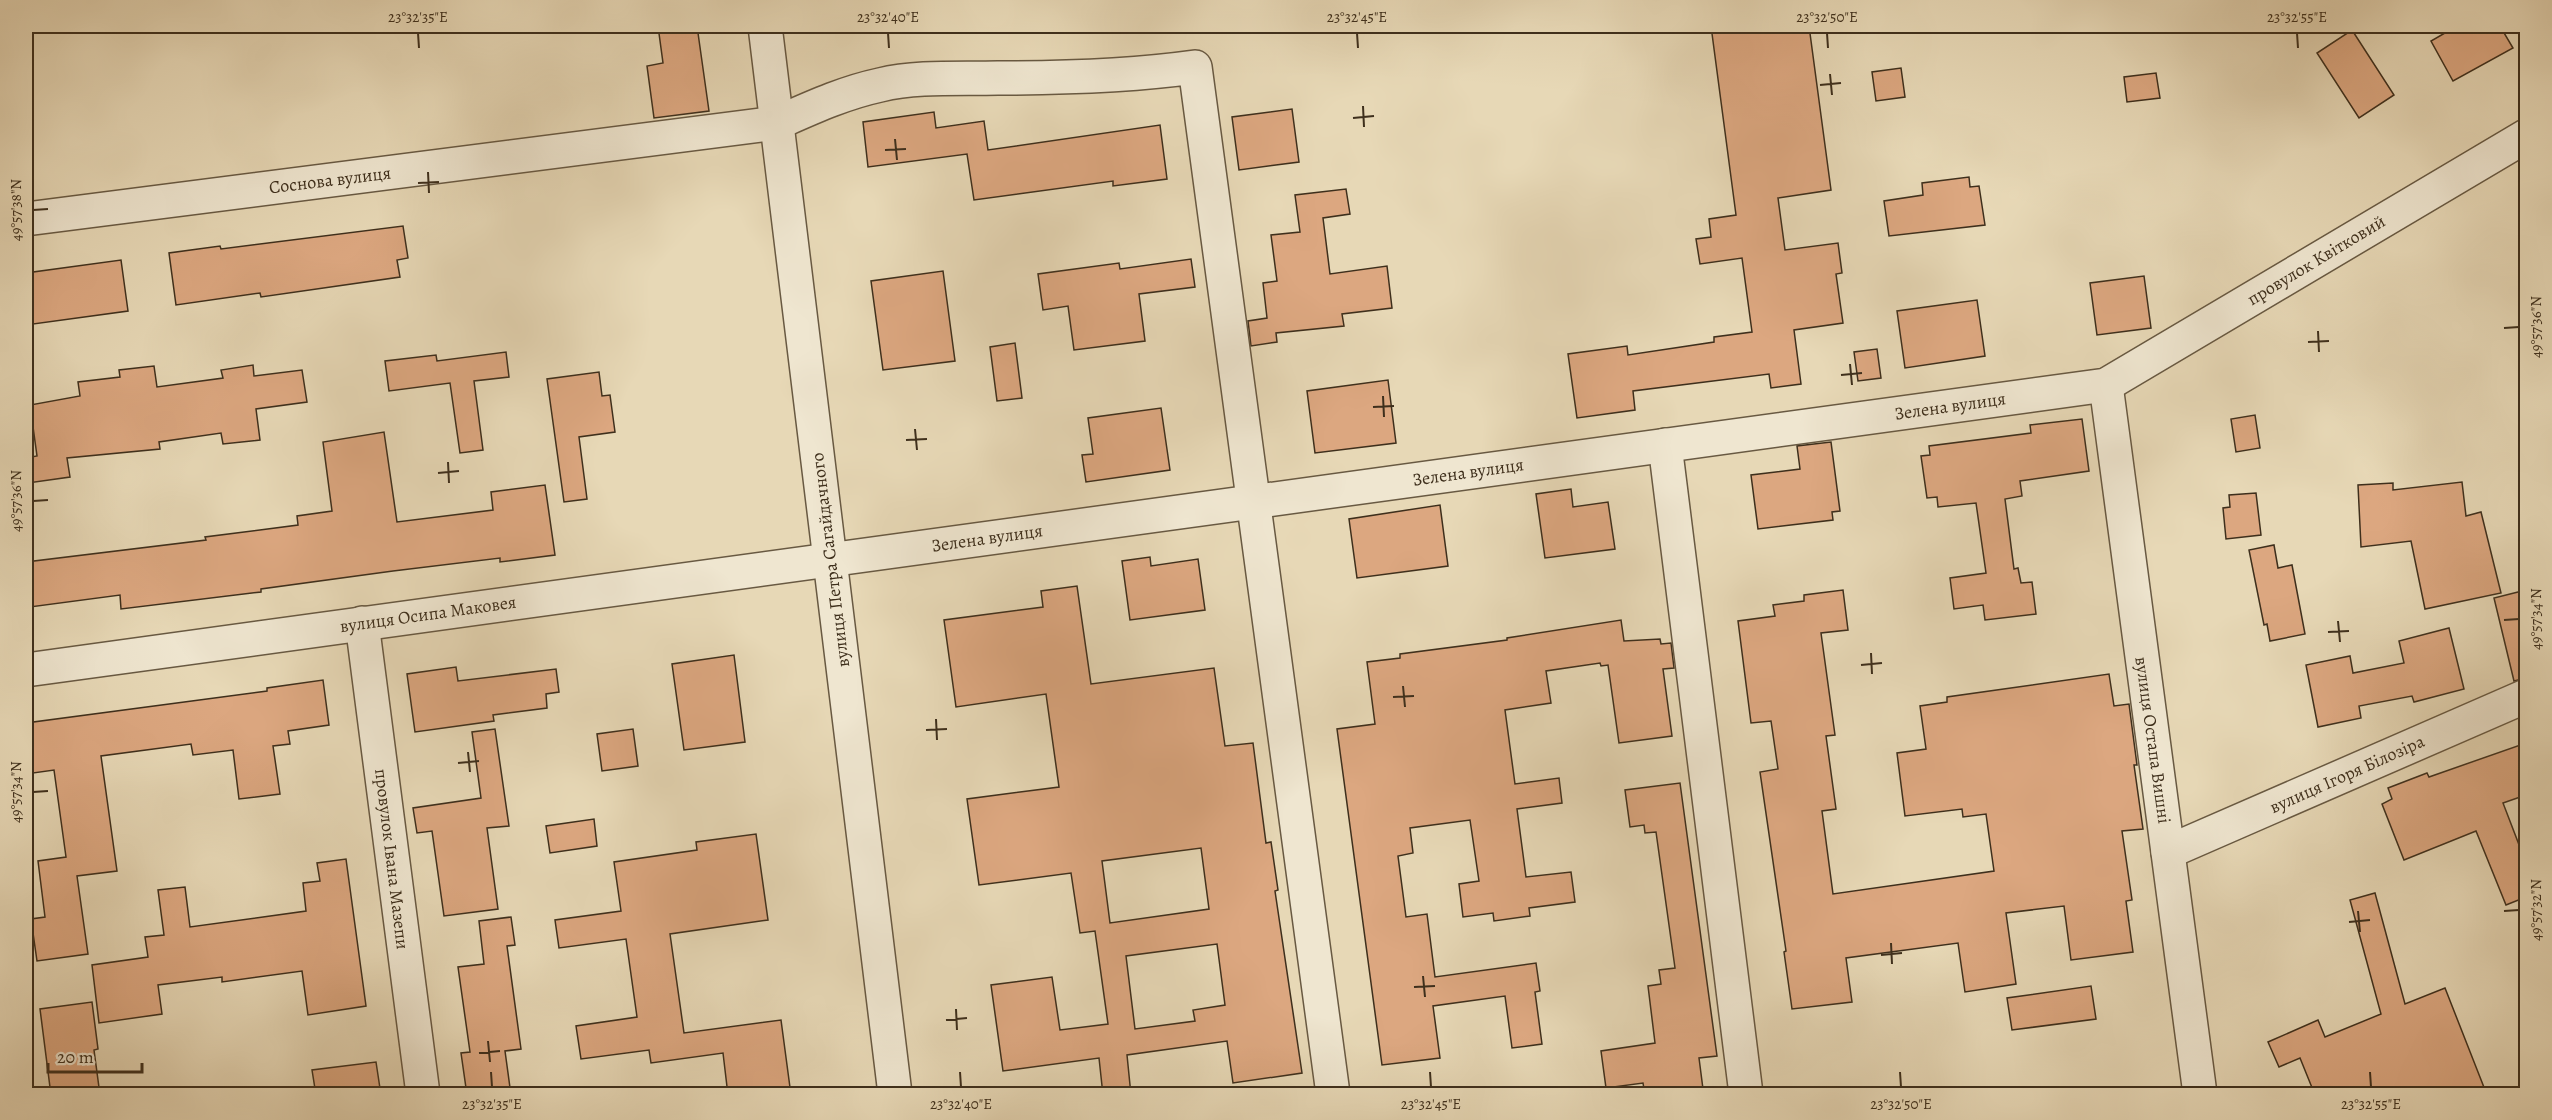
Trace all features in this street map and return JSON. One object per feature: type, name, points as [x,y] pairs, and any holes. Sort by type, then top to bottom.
[{"type":"street","name":"вулиця Петра Сагайдачного","points":[[765,26],[895,1095]]},
{"type":"street","name":"Соснова вулиця","points":[[26,219],[777,123],[837,96],[882,84],[933,78],[1107,75],[1195,67],[1253,502]]},
{"type":"street","name":"провулок Квітковий","points":[[2106,385],[2526,135]]},
{"type":"street","name":"Зелена вулиця","points":[[830,560],[2106,385]]},
{"type":"street","name":"вулиця Остапа Вишні","points":[[2106,385],[2200,1095]]},
{"type":"street","points":[[1665,445],[1746,1095]]},
{"type":"street","points":[[1253,502],[1333,1095]]},
{"type":"street","name":"вулиця Осипа Маковея","points":[[26,670],[830,560]]},
{"type":"street","name":"провулок Івана Мазепи","points":[[362,623],[423,1095]]},
{"type":"street","name":"вулиця Ігоря Білозіра","points":[[2168,852],[2526,696]]},
{"type":"building","points":[[658,26],[697,26],[709,111],[654,118],[647,66],[663,63]]},
{"type":"building","points":[[1711,26],[1809,26],[1831,190],[1778,198],[1785,250],[1838,243],[1842,273],[1836,274],[1843,323],[1794,330],[1801,384],[1771,388],[1769,374],[1633,391],[1635,410],[1577,418],[1568,354],[1627,346],[1628,355],[1714,342],[1714,337],[1752,332],[1742,258],[1700,264],[1696,239],[1711,237],[1709,219],[1736,215]]},
{"type":"building","points":[[2440,26],[2500,26],[2513,48],[2453,81],[2431,41],[2445,33]]},
{"type":"building","points":[[2352,30],[2394,95],[2359,118],[2317,53]]},
{"type":"building","points":[[1901,68],[1905,97],[1876,101],[1872,72]]},
{"type":"building","points":[[2156,73],[2160,98],[2127,102],[2124,77]]},
{"type":"building","points":[[1292,109],[1299,162],[1239,170],[1232,117]]},
{"type":"building","points":[[934,112],[936,128],[984,121],[988,150],[1160,125],[1167,179],[1113,186],[1113,181],[974,200],[967,154],[868,167],[863,122]]},
{"type":"building","points":[[1969,177],[1970,187],[1979,186],[1985,225],[1889,236],[1884,201],[1923,195],[1922,183]]},
{"type":"building","points":[[1346,189],[1350,214],[1323,218],[1330,274],[1387,266],[1392,308],[1342,314],[1344,326],[1276,333],[1277,342],[1251,346],[1248,321],[1267,318],[1263,283],[1277,281],[1271,235],[1300,232],[1295,195]]},
{"type":"building","points":[[403,226],[408,258],[397,260],[400,277],[261,297],[260,293],[176,305],[169,253],[220,246],[221,249]]},
{"type":"building","points":[[1191,259],[1195,287],[1139,294],[1145,341],[1074,350],[1068,306],[1043,310],[1038,274],[1119,263],[1120,269]]},
{"type":"building","points":[[121,260],[128,311],[26,325],[26,273]]},
{"type":"building","points":[[943,271],[955,361],[883,370],[871,281]]},
{"type":"building","points":[[2144,276],[2151,328],[2097,335],[2090,283]]},
{"type":"building","points":[[1977,300],[1985,356],[1905,368],[1897,311]]},
{"type":"building","points":[[1015,343],[1022,398],[997,401],[990,347]]},
{"type":"building","points":[[1877,349],[1881,378],[1858,381],[1854,352]]},
{"type":"building","points":[[506,352],[509,377],[474,381],[483,450],[460,453],[450,383],[389,391],[385,361],[436,355],[437,361]]},
{"type":"building","points":[[253,365],[254,376],[302,370],[307,402],[256,409],[260,440],[223,444],[221,433],[159,442],[160,449],[67,458],[70,477],[28,483],[26,458],[37,456],[30,405],[80,396],[78,382],[120,377],[119,370],[154,366],[157,387],[223,378],[221,370]]},
{"type":"building","points":[[599,372],[602,396],[610,395],[615,432],[579,437],[587,499],[564,502],[547,379]]},
{"type":"building","points":[[1388,380],[1396,443],[1315,453],[1307,391]]},
{"type":"building","points":[[1161,408],[1170,470],[1086,482],[1082,455],[1093,454],[1088,418]]},
{"type":"building","points":[[2255,415],[2260,448],[2236,452],[2231,419]]},
{"type":"building","points":[[2082,419],[2089,471],[2020,481],[2022,496],[2005,499],[2014,569],[2018,568],[2021,583],[2032,582],[2036,614],[1985,620],[1983,605],[1954,609],[1950,578],[1986,573],[1976,503],[1938,507],[1937,497],[1927,498],[1921,456],[1930,455],[1929,446],[2031,433],[2030,425]]},
{"type":"building","points":[[384,432],[397,522],[493,510],[491,492],[545,485],[555,555],[500,562],[500,558],[393,571],[261,589],[261,592],[121,609],[120,595],[30,607],[26,562],[206,540],[205,537],[298,525],[297,516],[332,511],[323,442]]},
{"type":"building","points":[[1831,442],[1840,511],[1832,512],[1833,520],[1758,529],[1751,475],[1800,469],[1797,446]]},
{"type":"building","points":[[2462,482],[2466,516],[2481,512],[2501,593],[2425,609],[2411,541],[2361,547],[2358,485],[2393,483],[2393,490]]},
{"type":"building","points":[[1571,489],[1573,507],[1608,502],[1615,549],[1545,558],[1536,494]]},
{"type":"building","points":[[2256,493],[2261,535],[2226,539],[2223,508],[2230,507],[2229,495]]},
{"type":"building","points":[[1440,505],[1448,566],[1357,578],[1349,519]]},
{"type":"building","points":[[2274,545],[2278,568],[2292,565],[2305,634],[2270,641],[2267,624],[2264,625],[2249,550]]},
{"type":"building","points":[[1150,557],[1151,566],[1198,559],[1205,610],[1130,620],[1122,561]]},
{"type":"building","points":[[1077,586],[1091,684],[1214,668],[1225,746],[1253,743],[1266,843],[1271,842],[1278,890],[1275,891],[1302,1073],[1233,1083],[1227,1041],[1127,1055],[1131,1095],[1103,1095],[1099,1058],[1003,1071],[991,985],[1052,977],[1060,1030],[1108,1024],[1095,931],[1080,933],[1071,873],[979,885],[967,799],[1059,787],[1046,694],[956,707],[944,620],[1043,607],[1041,591]],"holes":[[[1201,848],[1209,909],[1110,923],[1102,861]],[[1217,944],[1225,1005],[1193,1010],[1195,1021],[1135,1029],[1126,956]]]},
{"type":"building","points":[[1843,590],[1848,630],[1821,633],[1835,735],[1826,736],[1836,809],[1822,811],[1833,894],[1994,871],[1986,814],[1963,817],[1962,809],[1905,816],[1897,753],[1926,749],[1920,706],[1947,702],[1947,697],[2109,674],[2114,706],[2129,704],[2137,765],[2134,765],[2143,829],[2122,831],[2132,900],[2126,901],[2133,952],[2071,960],[2064,906],[2006,913],[2016,984],[1965,992],[1958,943],[1846,958],[1852,1002],[1792,1009],[1784,952],[1786,951],[1760,772],[1778,769],[1771,721],[1751,723],[1738,621],[1775,616],[1773,605],[1804,601],[1804,595]]},
{"type":"building","points":[[2526,590],[2526,678],[2514,681],[2494,598]]},
{"type":"building","points":[[1621,620],[1624,641],[1660,639],[1661,644],[1671,643],[1674,668],[1663,669],[1672,736],[1619,743],[1608,665],[1601,666],[1600,663],[1546,671],[1551,703],[1505,710],[1515,784],[1559,778],[1562,803],[1517,809],[1526,877],[1571,872],[1575,902],[1529,908],[1530,916],[1494,921],[1493,913],[1463,917],[1459,884],[1479,881],[1470,820],[1410,828],[1413,853],[1398,856],[1406,917],[1427,914],[1435,977],[1536,963],[1540,991],[1535,992],[1542,1044],[1512,1048],[1505,996],[1433,1006],[1440,1058],[1382,1065],[1337,729],[1375,724],[1367,662],[1400,658],[1400,654],[1507,640],[1507,638]]},
{"type":"building","points":[[2449,628],[2464,689],[2414,702],[2412,696],[2359,706],[2361,718],[2318,727],[2306,665],[2350,656],[2353,673],[2404,663],[2399,641]]},
{"type":"building","points":[[734,655],[745,742],[684,750],[672,664]]},
{"type":"building","points":[[456,667],[458,681],[556,669],[559,692],[546,694],[547,708],[493,715],[494,721],[415,732],[407,674]]},
{"type":"building","points":[[323,680],[329,725],[288,731],[290,744],[273,746],[280,794],[239,799],[233,750],[193,755],[191,744],[101,756],[117,871],[77,876],[88,954],[37,961],[31,919],[45,917],[38,861],[66,857],[54,770],[26,774],[26,723],[267,691],[267,688]]},
{"type":"building","points":[[495,729],[509,826],[487,828],[498,909],[444,916],[432,831],[417,833],[413,808],[481,798],[472,732]]},
{"type":"building","points":[[633,729],[638,766],[602,771],[597,734]]},
{"type":"building","points":[[2526,743],[2526,795],[2503,803],[2526,863],[2526,897],[2506,905],[2476,831],[2404,860],[2382,804],[2392,799],[2388,788],[2427,773],[2429,777]]},
{"type":"building","points":[[1680,783],[1717,1056],[1699,1058],[1703,1089],[1645,1095],[1643,1083],[1606,1088],[1601,1051],[1655,1043],[1648,986],[1661,984],[1659,970],[1675,968],[1656,832],[1645,833],[1644,825],[1630,827],[1625,790]]},
{"type":"building","points":[[594,819],[597,846],[550,853],[546,826]]},
{"type":"building","points":[[756,834],[768,920],[670,934],[684,1033],[781,1020],[791,1095],[728,1095],[723,1053],[651,1063],[649,1050],[581,1059],[576,1026],[637,1017],[626,939],[559,948],[555,920],[621,911],[614,862],[697,850],[696,842]]},
{"type":"building","points":[[346,859],[366,1006],[308,1015],[302,971],[222,982],[222,977],[158,985],[162,1014],[99,1023],[92,965],[148,957],[145,937],[164,935],[158,890],[185,887],[190,927],[306,911],[303,883],[320,881],[317,863]]},
{"type":"building","points":[[2375,893],[2405,1004],[2445,988],[2487,1095],[2315,1095],[2300,1058],[2279,1067],[2268,1042],[2318,1020],[2325,1037],[2381,1014],[2350,900]]},
{"type":"building","points":[[511,917],[515,945],[507,946],[521,1049],[505,1051],[511,1095],[467,1095],[461,1053],[470,1052],[458,967],[484,964],[479,921]]},
{"type":"building","points":[[2091,986],[2096,1019],[2012,1030],[2007,998]]},
{"type":"building","points":[[92,1002],[98,1049],[94,1050],[100,1095],[51,1095],[40,1009]]},
{"type":"building","points":[[376,1062],[381,1095],[316,1095],[312,1070]]}]
